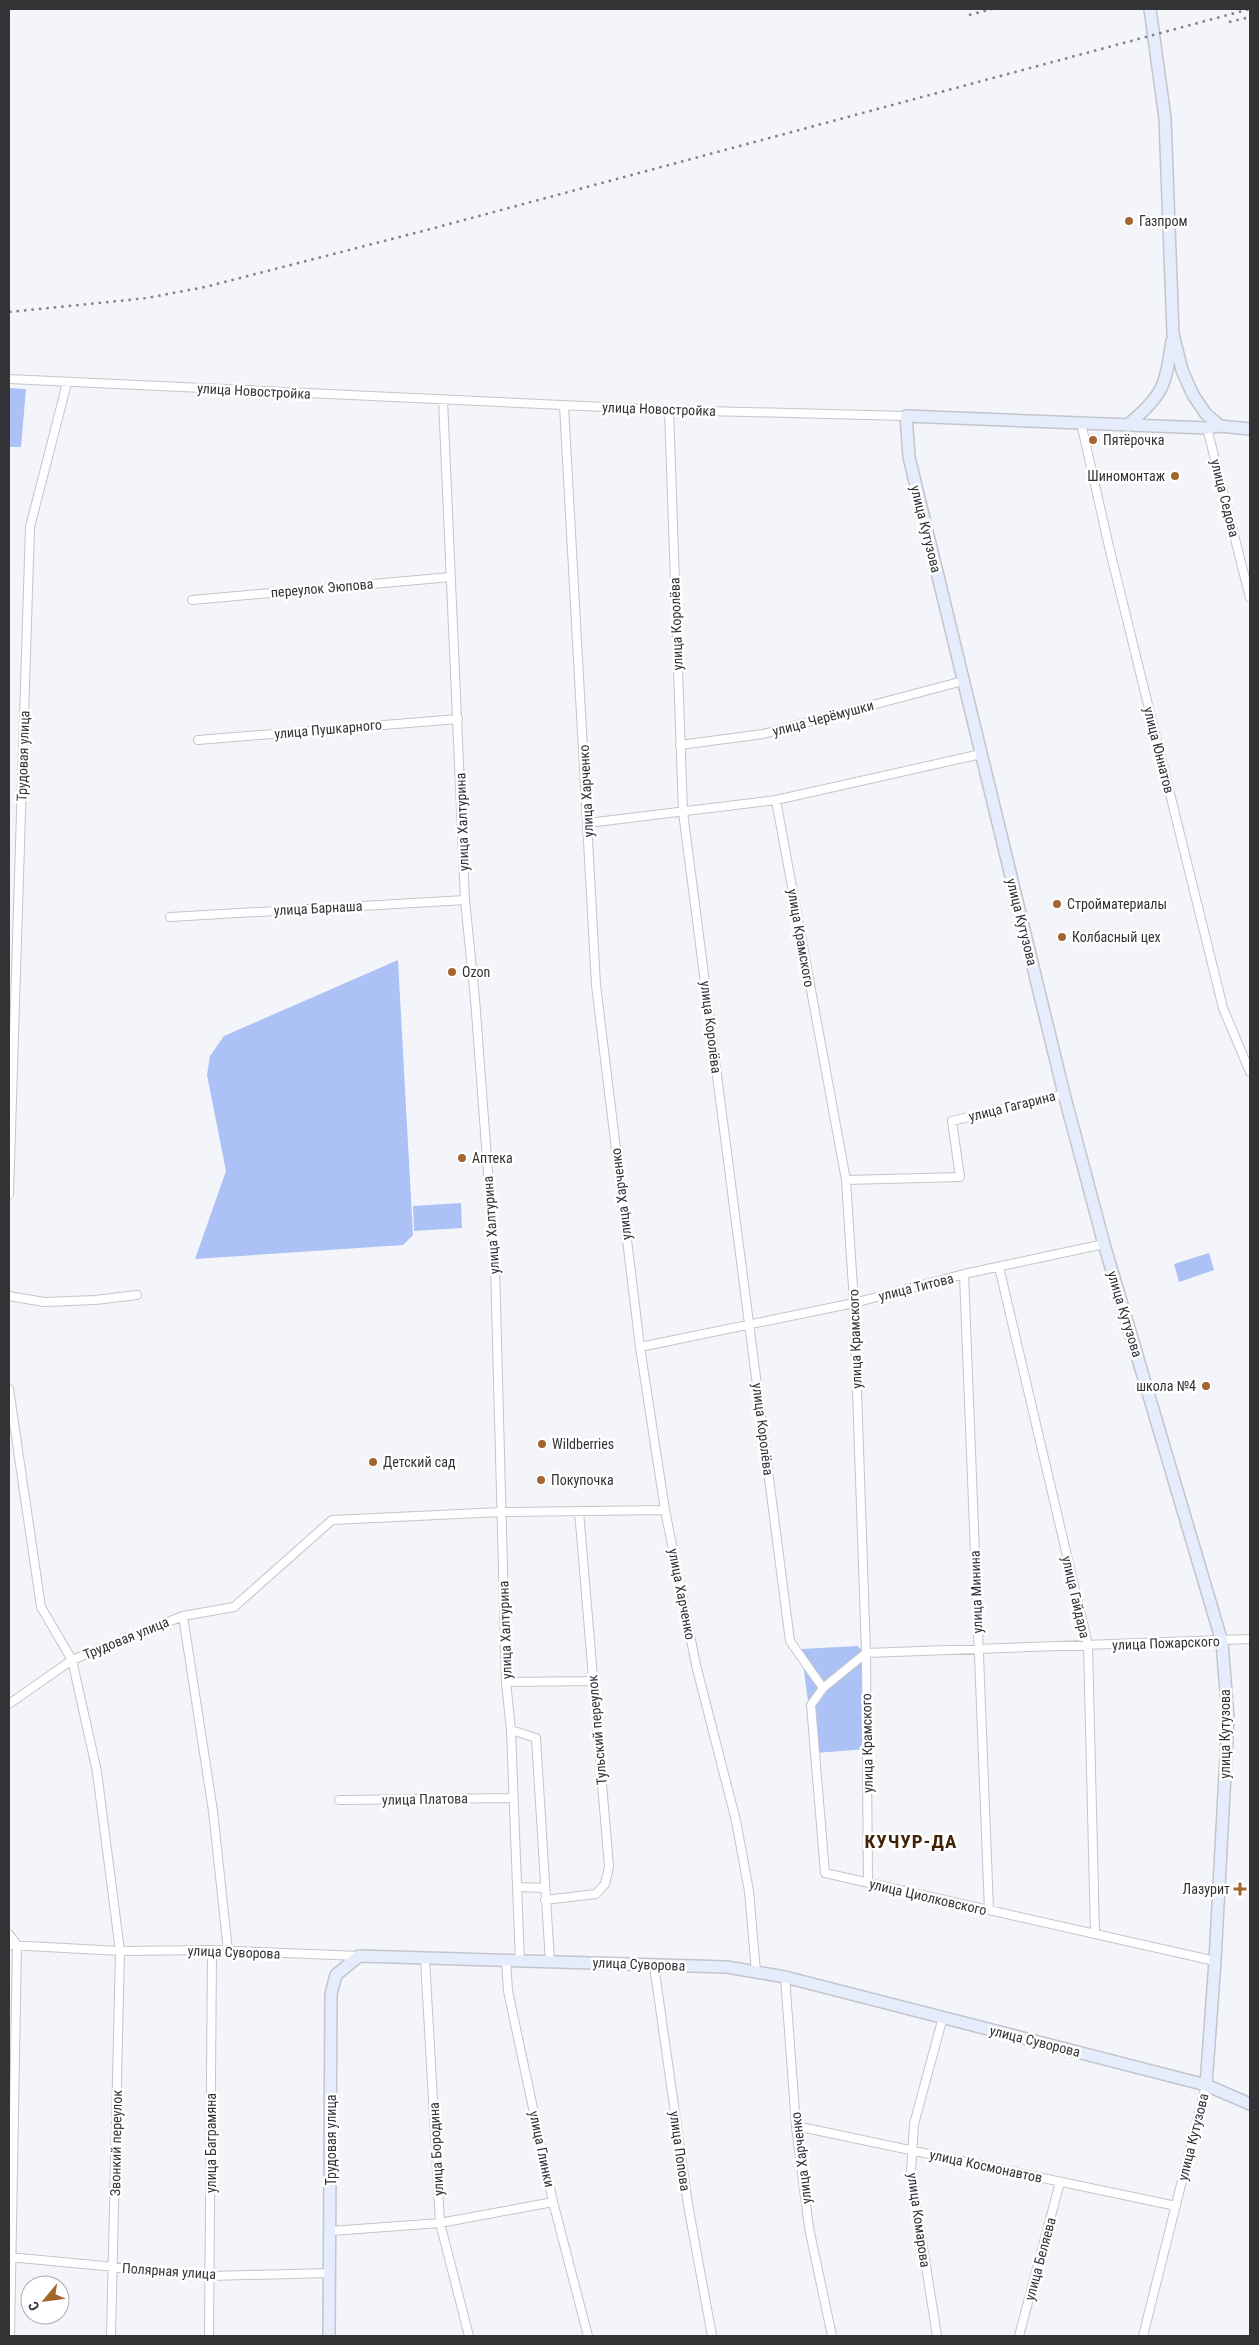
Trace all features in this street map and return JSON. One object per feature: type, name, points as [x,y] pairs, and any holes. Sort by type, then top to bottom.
[{"type":"main road","points":[[1130,423],[1155,401],[1161,392],[1168,368],[1173,334],[1165,118],[1150,9]]},
{"type":"main road","points":[[1173,334],[1182,370],[1193,395],[1206,414],[1220,426]]},
{"type":"main road","name":"улица Новостройка","points":[[906,416],[1081,423],[1130,423],[1207,428],[1220,426],[1250,429]]},
{"type":"main road","name":"улица Кутузова","points":[[906,416],[909,457],[1064,1094],[1104,1244],[1222,1642],[1228,1718],[1215,1961],[1206,2085]]},
{"type":"main road","name":"улица Суворова","points":[[359,1956],[727,1967],[785,1977],[1206,2085],[1250,2104]]},
{"type":"main road","name":"Трудовая улица","points":[[329,2336],[331,1994],[336,1975],[359,1956]]},
{"type":"street","name":"улица Новостройка","points":[[9,379],[564,406],[906,416]]},
{"type":"street","name":"Трудовая улица","points":[[9,1194],[30,527],[67,383]]},
{"type":"street","name":"улица Халтурина","points":[[443,400],[465,900],[476,999],[495,1266],[506,1682],[511,1730],[512,1798],[518,1887],[520,1962]]},
{"type":"street","name":"улица Харченко","points":[[564,406],[596,986],[640,1347],[665,1510],[704,1702],[736,1821],[749,1891],[756,1972]]},
{"type":"street","name":"улица Королёва","points":[[669,410],[683,812],[790,1641],[823,1688]]},
{"type":"street","name":"улица Юннатов","points":[[1081,423],[1110,552],[1223,1008],[1250,1072]]},
{"type":"street","name":"улица Седова","points":[[1207,428],[1250,598]]},
{"type":"street","name":"переулок Эюпова","points":[[192,600],[451,577]]},
{"type":"street","name":"улица Черёмушки","points":[[680,745],[763,734],[963,681]]},
{"type":"street","name":"улица Пушкарного","points":[[198,740],[458,719]]},
{"type":"street","points":[[588,823],[776,800],[981,754]]},
{"type":"street","name":"улица Крамского","points":[[776,800],[846,1180],[854,1303],[866,1653],[868,1883]]},
{"type":"street","name":"улица Барнаша","points":[[170,917],[465,900]]},
{"type":"street","name":"улица Гагарина","points":[[846,1180],[960,1177],[952,1121],[1064,1094]]},
{"type":"street","name":"улица Титова","points":[[640,1347],[854,1303],[964,1274],[1104,1244]]},
{"type":"street","name":"улица Гайдара","points":[[999,1267],[1088,1645],[1095,1934]]},
{"type":"street","name":"улица Минина","points":[[964,1274],[989,1910]]},
{"type":"street","points":[[9,1296],[44,1302],[95,1300],[137,1295]]},
{"type":"street","name":"Трудовая улица","points":[[9,1389],[41,1607],[72,1660],[183,1616],[213,1811],[228,1951]]},
{"type":"street","points":[[183,1616],[234,1607],[332,1520],[501,1512],[665,1510]]},
{"type":"street","name":"Тульский переулок","points":[[545,1900],[596,1894],[605,1884],[609,1867],[579,1511]]},
{"type":"street","name":"улица Пожарского","points":[[866,1653],[1250,1640]]},
{"type":"street","points":[[823,1688],[866,1653]]},
{"type":"street","points":[[9,1704],[72,1660]]},
{"type":"street","name":"Звонкий переулок","points":[[72,1660],[97,1772],[120,1951],[111,2336]]},
{"type":"street","points":[[506,1682],[593,1681]]},
{"type":"street","name":"улица Циолковского","points":[[823,1688],[811,1705],[824,1873],[1215,1961]]},
{"type":"street","points":[[511,1730],[536,1738],[550,1962]]},
{"type":"street","name":"улица Платова","points":[[339,1800],[512,1798]]},
{"type":"street","points":[[518,1887],[544,1888]]},
{"type":"street","points":[[9,1934],[13,1945],[10,2336]]},
{"type":"street","name":"улица Суворова","points":[[13,1945],[120,1951],[212,1950],[359,1956]]},
{"type":"street","name":"улица Баграмяна","points":[[209,2336],[212,1950]]},
{"type":"street","name":"улица Бородина","points":[[424,1959],[440,2223],[469,2336]]},
{"type":"street","name":"улица Глинки","points":[[506,1960],[508,1991],[553,2202],[588,2336]]},
{"type":"street","name":"улица Попова","points":[[654,1965],[688,2205],[712,2336]]},
{"type":"street","name":"улица Харченко","points":[[785,1977],[796,2126],[809,2228],[832,2336]]},
{"type":"street","name":"улица Комарова","points":[[937,2336],[911,2171],[914,2124],[943,2017]]},
{"type":"street","name":"улица Кутузова","points":[[1144,2336],[1206,2085]]},
{"type":"street","name":"улица Космонавтов","points":[[796,2126],[1176,2206]]},
{"type":"street","name":"улица Беляева","points":[[1020,2336],[1060,2182]]},
{"type":"street","points":[[331,2230],[440,2223],[553,2202]]},
{"type":"street","name":"Полярная улица","points":[[10,2258],[210,2276],[329,2273]]},
{"type":"shaded area","points":[[9,388],[26,389],[21,447],[9,447]]},
{"type":"shaded area","points":[[398,960],[413,1235],[403,1245],[195,1259],[226,1171],[207,1075],[210,1056],[224,1036]]},
{"type":"shaded area","points":[[461,1203],[462,1228],[414,1231],[413,1206]]},
{"type":"shaded area","points":[[1209,1253],[1214,1270],[1179,1282],[1174,1264]]},
{"type":"shaded area","points":[[857,1646],[866,1653],[867,1749],[815,1753],[801,1649]]},
{"type":"railway","points":[[969,15],[992,9]]},
{"type":"railway","points":[[9,312],[147,298],[205,287],[423,231],[1250,9]]},
{"type":"railway","points":[[1229,22],[1250,17]]},
{"type":"place","name":"Газпром","points":[[1129,221]]},
{"type":"place","name":"Пятёрочка","points":[[1093,440]]},
{"type":"place","name":"Шиномонтаж","points":[[1175,476]]},
{"type":"place","name":"Стройматериалы","points":[[1057,904]]},
{"type":"place","name":"Колбасный цех","points":[[1062,937]]},
{"type":"place","name":"Ozon","points":[[452,972]]},
{"type":"place","name":"Аптека","points":[[462,1158]]},
{"type":"place","name":"школа №4","points":[[1206,1386]]},
{"type":"place","name":"Wildberries","points":[[542,1444]]},
{"type":"place","name":"Детский сад","points":[[373,1462]]},
{"type":"place","name":"Покупочка","points":[[541,1480]]},
{"type":"place","name":"Лазурит","points":[[1240,1889]]},
{"type":"district","name":"КУЧУР-ДА","points":[[911,1841]]}]
